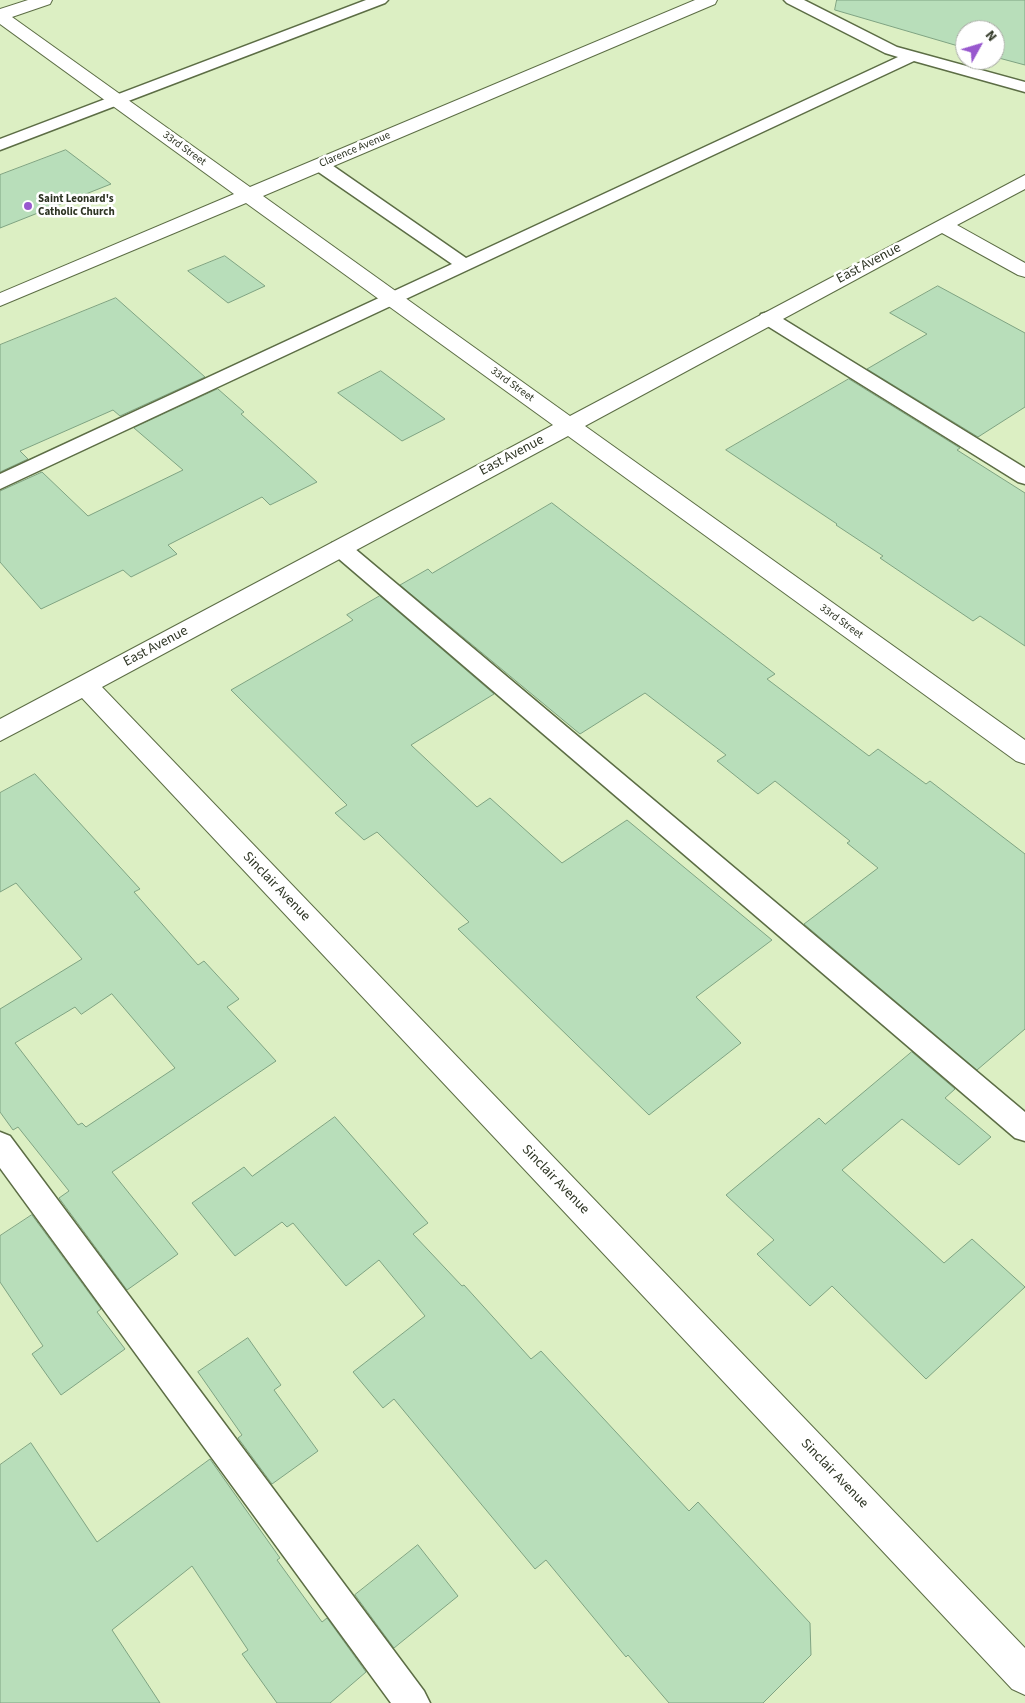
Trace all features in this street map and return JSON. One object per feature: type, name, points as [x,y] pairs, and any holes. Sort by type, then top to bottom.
[{"type":"street","points":[[0,16],[44,0]]},
{"type":"street","name":"Clarence Avenue","points":[[0,300],[709,0]]},
{"type":"street","name":"33rd Street","points":[[0,16],[1025,754]]},
{"type":"street","name":"East Avenue","points":[[0,731],[1025,180]]},
{"type":"street","points":[[942,225],[1025,270]]},
{"type":"street","name":"Sinclair Avenue","points":[[85,685],[1025,1676]]},
{"type":"lane","points":[[0,145],[380,0]]},
{"type":"lane","points":[[792,0],[891,50],[1025,87]]},
{"type":"lane","points":[[0,482],[913,56]]},
{"type":"lane","points":[[320,165],[465,265]]},
{"type":"lane","points":[[768,318],[1025,478]]},
{"type":"lane","points":[[340,548],[1025,1129]]},
{"type":"lane","points":[[0,1144],[412,1703]]},
{"type":"building","points":[[837,0],[1025,0],[1025,65],[1005,60],[1005,20],[955,20],[955,45],[835,10]]},
{"type":"building","name":"Saint Leonard's Catholic Church","points":[[66,150],[111,184],[0,228],[0,175]]},
{"type":"building","points":[[225,256],[265,286],[228,303],[188,271]]},
{"type":"building","points":[[938,286],[1025,333],[1025,407],[978,437],[867,369],[927,334],[890,313]]},
{"type":"building","points":[[116,298],[205,377],[120,416],[113,410],[20,451],[28,459],[0,472],[0,345]]},
{"type":"building","points":[[381,371],[445,419],[402,441],[338,393]]},
{"type":"building","points":[[849,379],[960,448],[957,450],[1025,493],[1025,646],[980,616],[973,621],[880,558],[883,556],[837,524],[726,450]]},
{"type":"building","points":[[218,389],[244,412],[241,414],[317,482],[270,505],[262,497],[168,545],[177,554],[131,577],[123,570],[41,609],[0,562],[0,491],[42,472],[88,516],[183,470],[134,428]]},
{"type":"building","points":[[552,503],[775,674],[767,679],[869,756],[878,749],[926,784],[930,781],[1025,854],[1025,1029],[977,1070],[804,924],[878,868],[847,843],[850,841],[775,781],[758,794],[717,761],[726,755],[645,693],[580,734],[400,585],[428,569],[432,573]]},
{"type":"building","points":[[380,596],[494,694],[411,745],[477,807],[490,798],[562,863],[627,820],[772,940],[696,997],[741,1043],[649,1115],[458,929],[469,922],[377,832],[364,840],[335,813],[347,805],[231,690],[353,620],[347,615]]},
{"type":"building","points":[[35,774],[140,889],[134,892],[198,965],[204,961],[239,999],[227,1007],[276,1061],[112,1172],[178,1254],[127,1290],[59,1198],[69,1191],[18,1127],[13,1130],[0,1112],[0,1009],[82,959],[16,883],[0,892],[0,793]],"holes":[[[112,994],[175,1068],[86,1127],[82,1123],[78,1125],[15,1043],[75,1007],[81,1014]]]},
{"type":"building","points":[[912,1052],[955,1089],[945,1098],[991,1137],[959,1165],[902,1119],[842,1170],[944,1263],[972,1239],[1025,1287],[926,1379],[832,1286],[810,1306],[757,1254],[774,1240],[726,1195],[819,1118],[825,1124]]},
{"type":"building","points":[[335,1117],[428,1223],[413,1234],[462,1286],[464,1285],[531,1359],[541,1351],[689,1511],[698,1502],[810,1623],[811,1655],[763,1703],[669,1703],[628,1655],[626,1657],[546,1560],[535,1569],[394,1399],[383,1408],[353,1372],[425,1316],[379,1260],[346,1286],[293,1223],[287,1227],[282,1222],[235,1256],[192,1203],[244,1167],[252,1176]]},
{"type":"building","points":[[32,1215],[101,1309],[97,1312],[125,1349],[61,1395],[32,1354],[43,1346],[0,1282],[0,1236]]},
{"type":"building","points":[[248,1338],[281,1385],[274,1390],[318,1451],[272,1484],[238,1438],[242,1435],[198,1372]]},
{"type":"building","points":[[31,1443],[97,1542],[210,1459],[280,1558],[277,1560],[322,1622],[327,1618],[366,1672],[330,1703],[277,1703],[242,1654],[248,1650],[192,1566],[112,1630],[160,1703],[0,1703],[0,1465]]},
{"type":"building","points":[[418,1545],[458,1596],[394,1648],[355,1595]]},
{"type":"place","name":"Saint Leonard's Catholic Church","points":[[28,206]]}]
